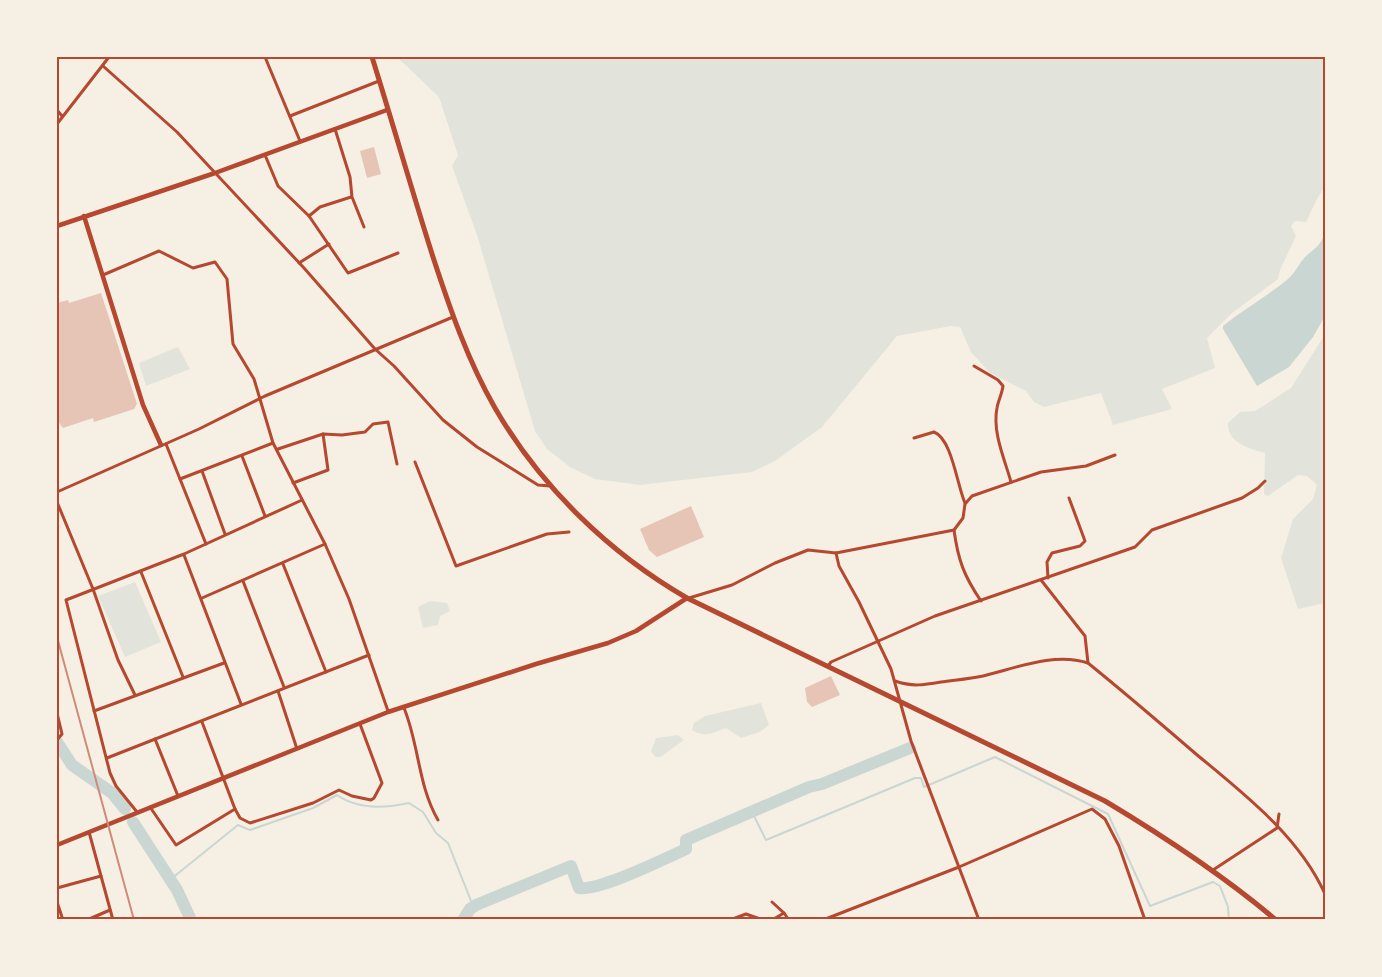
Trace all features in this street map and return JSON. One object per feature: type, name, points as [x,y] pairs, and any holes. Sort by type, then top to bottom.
[{"type":"highway","points":[[372,57],[453,317],[494,407],[552,487],[614,548],[687,598],[1105,801],[1157,832],[1213,870],[1276,920]]},
{"type":"street","points":[[57,124],[109,57]]},
{"type":"street","points":[[265,57],[300,141]]},
{"type":"street","points":[[103,66],[177,132],[299,263],[375,349],[456,432],[538,485],[552,487]]},
{"type":"street","points":[[290,116],[379,81]]},
{"type":"street","points":[[57,110],[62,116]]},
{"type":"street","points":[[57,226],[215,173],[387,110]]},
{"type":"street","points":[[335,129],[350,177],[352,197],[364,227]]},
{"type":"street","points":[[265,155],[278,186],[309,216],[348,273],[398,252]]},
{"type":"street","points":[[309,216],[320,207],[352,197]]},
{"type":"street","points":[[84,216],[143,405],[180,479],[206,544]]},
{"type":"street","points":[[299,263],[329,244]]},
{"type":"street","points":[[102,276],[159,251],[193,268],[215,262],[227,279],[233,344],[254,379],[273,443],[325,544],[349,600],[388,712]]},
{"type":"street","points":[[57,492],[164,445],[259,399],[453,317]]},
{"type":"street","points":[[974,366],[998,380],[1003,386],[1002,397],[997,408],[998,432],[1011,482]]},
{"type":"street","points":[[278,449],[323,434],[365,432],[373,424],[387,422],[397,464]]},
{"type":"street","points":[[57,843],[388,712],[536,664],[608,644],[636,631],[687,598],[732,585],[775,563],[808,550],[836,554],[954,530],[963,518],[965,504],[955,469],[942,437],[934,432],[914,438]]},
{"type":"street","points":[[293,483],[328,470],[323,434]]},
{"type":"street","points":[[180,479],[273,443]]},
{"type":"street","points":[[965,504],[972,496],[1041,472],[1086,466],[1115,455]]},
{"type":"street","points":[[242,456],[265,517]]},
{"type":"street","points":[[416,462],[456,566],[546,534],[569,532]]},
{"type":"street","points":[[201,471],[225,535]]},
{"type":"street","points":[[828,666],[831,662],[877,640],[935,616],[1135,547],[1152,530],[1242,498],[1258,488],[1264,481]]},
{"type":"street","points":[[1048,578],[1047,562],[1052,554],[1080,546],[1085,541],[1069,498]]},
{"type":"street","points":[[137,813],[116,786],[110,773],[66,600],[141,572],[302,501]]},
{"type":"street","points":[[57,502],[93,589],[118,660],[135,695]]},
{"type":"street","points":[[954,530],[958,558],[966,578],[981,601]]},
{"type":"street","points":[[202,598],[325,544]]},
{"type":"street","points":[[183,554],[202,598],[241,704]]},
{"type":"street","points":[[836,554],[839,566],[860,602],[895,681],[913,745],[979,920]]},
{"type":"street","points":[[283,564],[326,672]]},
{"type":"street","points":[[141,572],[183,677]]},
{"type":"street","points":[[1041,580],[1085,636],[1088,663]]},
{"type":"street","points":[[243,581],[285,687]]},
{"type":"street","points":[[107,758],[369,655]]},
{"type":"street","points":[[895,681],[916,687],[1050,661],[1074,659],[1088,663],[1248,797],[1307,861],[1325,894]]},
{"type":"street","points":[[94,711],[225,663]]},
{"type":"street","points":[[278,691],[297,749]]},
{"type":"street","points":[[404,707],[412,729],[427,796],[438,820]]},
{"type":"street","points":[[57,713],[62,734],[58,739]]},
{"type":"street","points":[[202,722],[235,809],[240,818],[250,823],[313,803],[339,790],[351,796],[371,800],[374,798],[382,783],[360,724]]},
{"type":"street","points":[[155,739],[178,796]]},
{"type":"street","points":[[150,807],[176,845],[235,809]]},
{"type":"street","points":[[823,920],[960,867],[1092,809],[1106,819],[1119,846],[1144,920]]},
{"type":"street","points":[[1213,870],[1277,828],[1279,814]]},
{"type":"street","points":[[89,832],[113,920]]},
{"type":"street","points":[[57,888],[101,876]]},
{"type":"street","points":[[772,902],[789,920]]},
{"type":"street","points":[[57,903],[63,920]]},
{"type":"street","points":[[87,920],[110,910]]},
{"type":"street","points":[[730,920],[746,914],[763,920]]},
{"type":"street","points":[[772,920],[784,914]]},
{"type":"shaded area","points":[[397,57],[1325,57],[1325,186],[1306,222],[1295,221],[1291,226],[1296,236],[1278,279],[1232,313],[1207,338],[1215,368],[1162,389],[1172,409],[1113,425],[1101,393],[1044,407],[1034,402],[1026,391],[989,372],[971,352],[960,327],[951,326],[897,336],[822,427],[775,461],[752,472],[640,485],[595,479],[570,467],[547,449],[535,431],[477,235],[452,166],[458,155],[439,97]]},
{"type":"shaded area","points":[[1325,231],[1325,316],[1313,337],[1289,367],[1257,386],[1223,326],[1288,279],[1322,240]]},
{"type":"shaded area","points":[[1325,334],[1325,603],[1298,609],[1281,558],[1293,519],[1313,499],[1317,485],[1307,476],[1298,475],[1268,496],[1264,494],[1265,453],[1246,447],[1235,440],[1231,436],[1228,423],[1240,412],[1255,411],[1291,388]]},
{"type":"shaded area","points":[[178,347],[190,369],[146,386],[139,363]]},
{"type":"shaded area","points":[[135,582],[161,642],[125,657],[98,596]]},
{"type":"shaded area","points":[[430,601],[447,603],[450,611],[440,616],[438,625],[423,628],[418,607]]},
{"type":"shaded area","points":[[761,703],[769,725],[760,732],[741,738],[726,728],[705,734],[692,730],[694,723],[705,716]]},
{"type":"shaded area","points":[[678,735],[684,740],[660,757],[655,757],[651,751],[656,738]]},
{"type":"building","points":[[374,147],[381,174],[367,178],[360,151]]},
{"type":"building","points":[[101,293],[137,404],[134,409],[94,422],[93,418],[63,428],[57,420],[57,303],[68,300],[69,303]]},
{"type":"building","points":[[691,506],[704,537],[657,557],[649,550],[640,529]]},
{"type":"building","points":[[831,676],[840,695],[812,707],[807,702],[805,688]]},
{"type":"waterway","points":[[57,742],[72,765],[112,793],[125,809]]},
{"type":"waterway","points":[[463,920],[470,909],[476,905],[571,866],[579,888],[589,888],[616,880],[686,849],[686,840],[809,787],[822,784],[910,748]]},
{"type":"waterway","points":[[752,812],[766,840],[915,778],[921,778],[924,787],[995,757],[1108,814],[1150,906],[1213,882],[1220,886],[1228,907],[1229,920]]},
{"type":"waterway","points":[[171,879],[238,825],[250,830],[313,808],[337,795],[363,805],[391,806],[409,803],[423,812],[436,833],[448,843],[473,906]]},
{"type":"waterway","points":[[133,822],[177,890],[191,920]]},
{"type":"railway","points":[[57,637],[134,920]]}]
